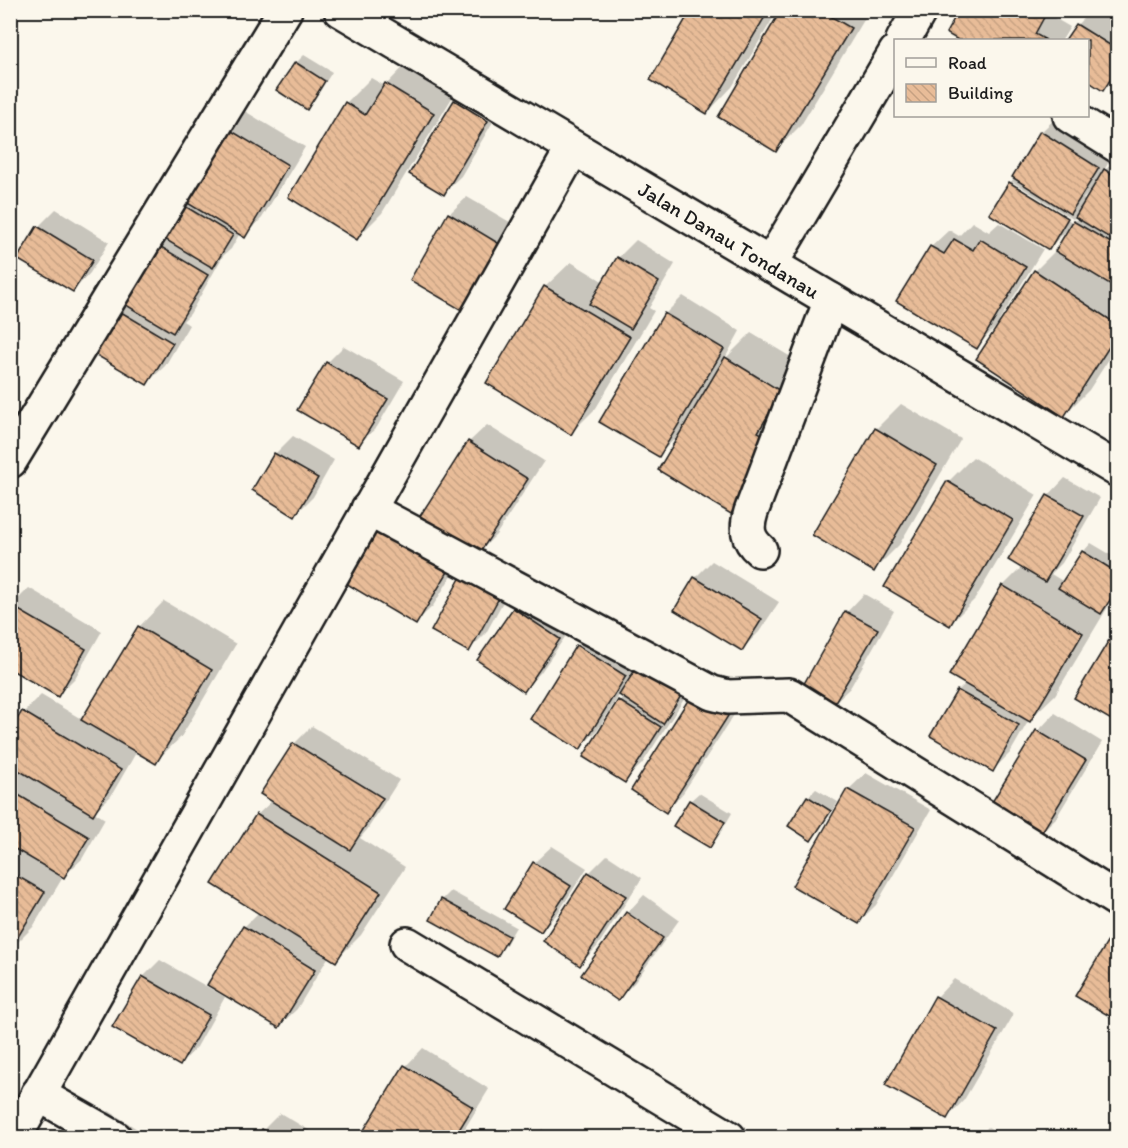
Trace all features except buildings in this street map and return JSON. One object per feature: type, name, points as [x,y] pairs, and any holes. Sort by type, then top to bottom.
[{"type":"street","points":[[10,461],[285,10]]},
{"type":"street","name":"Jalan Danau Tondanau","points":[[341,10],[390,23],[573,148],[1118,470]]},
{"type":"street","points":[[904,39],[920,10]]},
{"type":"street","points":[[770,264],[894,55]]},
{"type":"street","points":[[1072,117],[1118,146]]},
{"type":"street","points":[[14,1137],[573,148]]},
{"type":"street","points":[[760,550],[753,544],[748,534],[747,524],[831,300]]},
{"type":"street","points":[[368,509],[712,693],[728,697],[789,695],[1118,900]]},
{"type":"street","points":[[407,944],[729,1137]]},
{"type":"street","points":[[38,1094],[115,1137]]}]
